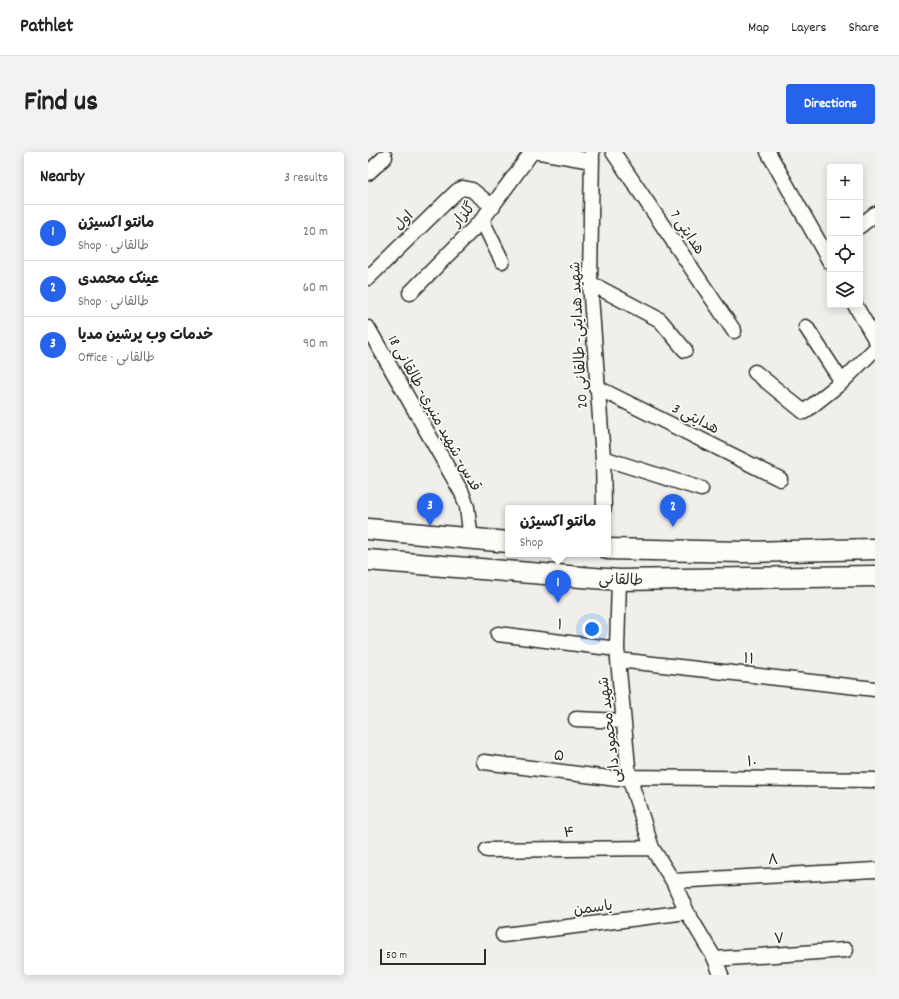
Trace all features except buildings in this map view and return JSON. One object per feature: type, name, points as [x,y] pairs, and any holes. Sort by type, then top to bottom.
[{"type":"main road","points":[[368,529],[471,540],[505,542]]},
{"type":"main road","name":"طالقانی","points":[[611,549],[744,552],[875,549]]},
{"type":"main road","name":"طالقانی","points":[[368,560],[620,580],[875,576]]},
{"type":"street","name":"گلزار","points":[[410,293],[482,220],[532,152]]},
{"type":"street","points":[[540,152],[592,156]]},
{"type":"street","name":"هدایتی 7","points":[[613,152],[734,331]]},
{"type":"street","points":[[768,152],[827,253]]},
{"type":"street","name":"شهید هدایتی- طالقانی 20","points":[[592,156],[590,283],[604,505]]},
{"type":"street","points":[[368,173],[385,157]]},
{"type":"street","name":"اول","points":[[368,278],[457,191],[463,188],[472,190],[493,207]]},
{"type":"street","points":[[863,224],[875,214]]},
{"type":"street","points":[[482,220],[502,261]]},
{"type":"street","points":[[590,283],[660,320],[685,350]]},
{"type":"street","points":[[857,308],[875,339]]},
{"type":"street","points":[[806,327],[842,382]]},
{"type":"street","name":"قدس- شهید منیری- طالقانی 18","points":[[368,328],[462,493],[467,507],[471,540]]},
{"type":"street","points":[[755,372],[804,412],[842,382],[875,349]]},
{"type":"street","name":"هدایتی 3","points":[[596,387],[780,479]]},
{"type":"street","points":[[602,458],[701,488]]},
{"type":"street","name":"شهید محمود دایی","points":[[620,580],[618,654],[629,777],[652,848],[673,882],[687,912],[715,959],[721,975]]},
{"type":"street","name":"۱","points":[[498,634],[618,654]]},
{"type":"street","name":"۱۱","points":[[618,654],[875,689]]},
{"type":"street","points":[[576,719],[623,721]]},
{"type":"street","name":"۵","points":[[484,762],[603,778],[617,779],[629,777]]},
{"type":"street","name":"۱۰","points":[[629,777],[875,780]]},
{"type":"street","name":"۴","points":[[487,850],[652,848]]},
{"type":"street","name":"۸","points":[[673,882],[875,870]]},
{"type":"street","name":"یاسمن","points":[[503,935],[687,912]]},
{"type":"street","name":"۷","points":[[715,959],[846,950]]},
{"type":"place","name":"خدمات وب پرشین مدیا","points":[[430,526]]},
{"type":"place","name":"عینک محمدی","points":[[673,527]]},
{"type":"place","name":"مانتو اكسيژن","points":[[558,603]]}]
